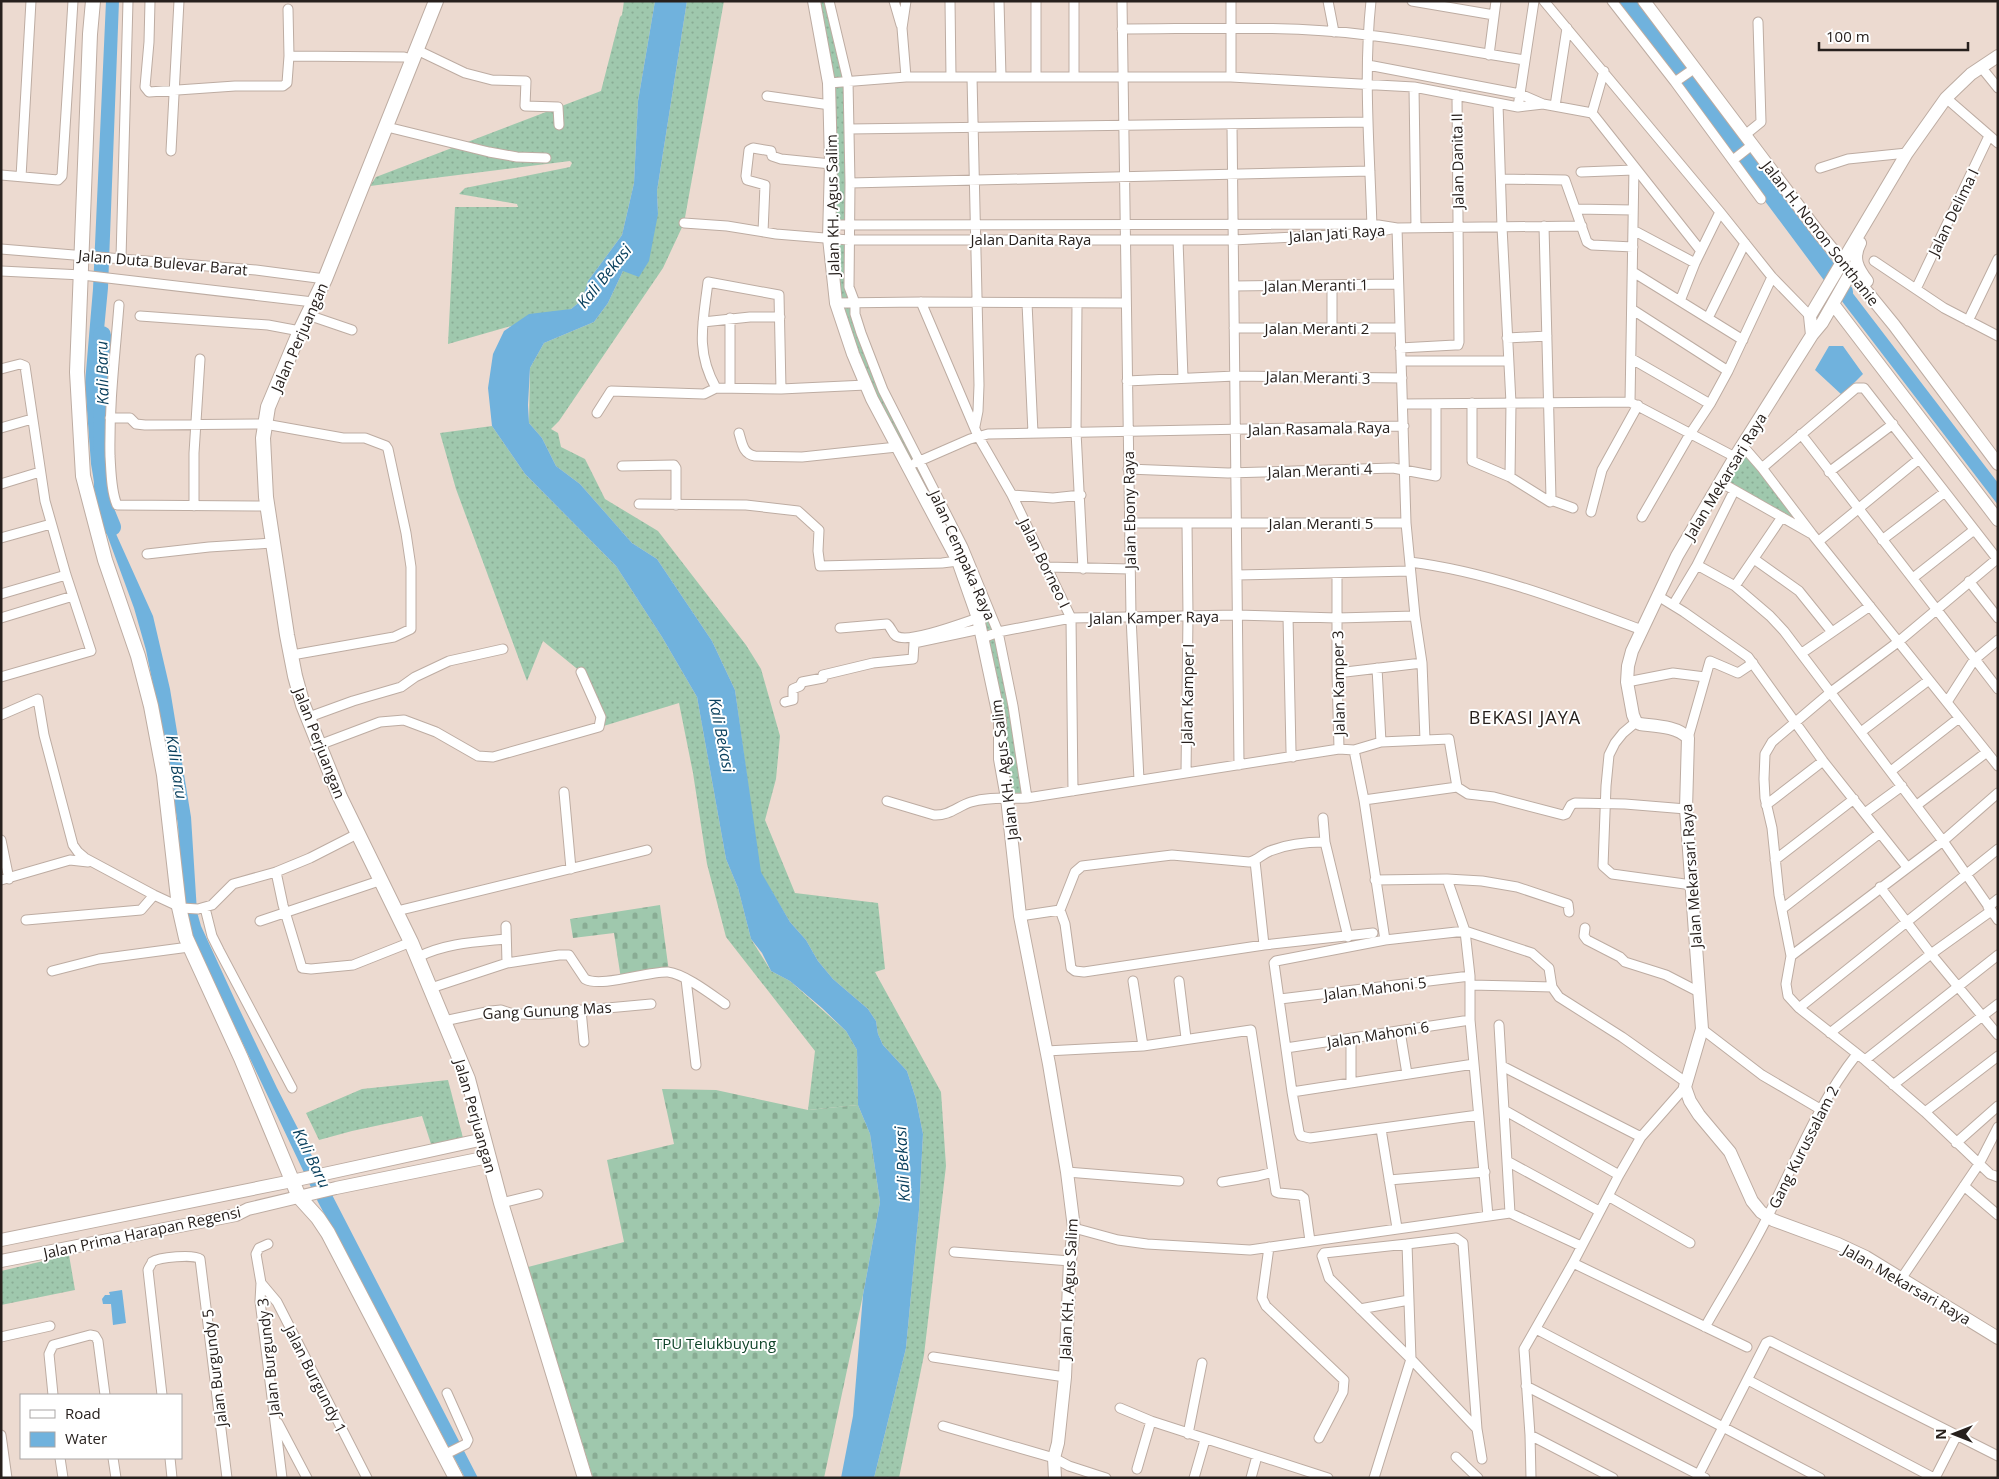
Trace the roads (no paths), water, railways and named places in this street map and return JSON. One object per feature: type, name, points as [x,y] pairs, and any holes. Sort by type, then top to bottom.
[{"type":"main road","points":[[93,1],[87,276],[77,372],[83,476],[104,560],[138,656],[151,706],[164,775],[181,908],[189,947],[305,1196],[328,1233],[446,1454],[456,1478]]},
{"type":"main road","name":"Jalan Perjuangan","points":[[436,1],[325,279],[310,308],[274,392],[265,424],[264,476],[267,506],[295,676],[303,705],[340,797],[397,910],[418,957],[468,1079],[501,1203],[585,1478]]},
{"type":"street","points":[[21,177],[31,1]]},
{"type":"street","points":[[1,175],[58,180],[62,176],[73,1]]},
{"type":"street","points":[[117,258],[128,1]]},
{"type":"street","points":[[150,1],[146,90],[149,92],[286,85],[289,56],[288,9]]},
{"type":"street","points":[[171,151],[179,1]]},
{"type":"street","name":"Jalan KH. Agus Salim","points":[[814,1],[829,82],[830,231],[836,303],[853,354],[872,399],[958,561],[980,628],[1000,721],[1000,759],[1007,798],[1020,916],[1067,1172],[1074,1228],[1070,1261],[1065,1378],[1058,1443],[1054,1458],[1055,1478]]},
{"type":"street","name":"Jalan Cempaka Raya","points":[[829,1],[848,81],[850,183],[849,287],[855,303],[855,314],[883,390],[963,549],[998,632],[1013,706],[1027,798]]},
{"type":"street","points":[[894,1],[902,28],[906,77]]},
{"type":"street","points":[[902,28],[906,1]]},
{"type":"street","points":[[950,1],[951,77]]},
{"type":"street","points":[[999,1],[1001,77]]},
{"type":"street","points":[[1036,1],[1036,77]]},
{"type":"street","points":[[1074,1],[1074,77]]},
{"type":"street","name":"Jalan Ebony Raya","points":[[1122,1],[1130,617],[1139,780]]},
{"type":"street","points":[[1231,1],[1231,77]]},
{"type":"street","points":[[1328,1],[1334,32]]},
{"type":"street","points":[[1371,1],[1368,35],[1368,122],[1372,229]]},
{"type":"street","points":[[1412,1],[1457,5],[1494,15]]},
{"type":"street","points":[[1489,55],[1496,1]]},
{"type":"street","points":[[1518,107],[1534,1]]},
{"type":"street","points":[[1544,1],[1772,277],[1811,315]]},
{"type":"street","points":[[1612,1],[1676,81],[1762,199]]},
{"type":"street","name":"Jalan H. Nonon Sonthanie","points":[[1644,1],[1692,70],[1845,271],[1894,325],[1998,464]]},
{"type":"street","points":[[1734,159],[1748,143],[1762,122],[1758,22]]},
{"type":"street","points":[[1554,106],[1567,28]]},
{"type":"street","points":[[1122,29],[1231,29],[1334,32],[1368,35],[1525,60]]},
{"type":"street","points":[[289,56],[404,57],[415,55],[459,72],[492,80],[526,81],[524,106],[558,107],[559,125]]},
{"type":"street","points":[[1812,335],[1811,315],[1845,271],[1864,226],[1907,153],[1949,93],[1998,56]]},
{"type":"street","points":[[1368,65],[1520,94],[1543,104],[1592,113],[1634,169],[1701,251]]},
{"type":"street","points":[[1676,81],[1692,70]]},
{"type":"street","points":[[1976,71],[1998,88]]},
{"type":"street","points":[[1592,113],[1604,72]]},
{"type":"street","points":[[829,82],[906,77],[1231,77],[1414,87],[1518,107],[1543,104]]},
{"type":"street","points":[[972,77],[979,399],[974,426]]},
{"type":"street","points":[[1414,87],[1416,228]]},
{"type":"street","points":[[1949,93],[1989,136],[1998,143]]},
{"type":"street","name":"Jalan Danita II","points":[[1400,348],[1458,345],[1457,95]]},
{"type":"street","points":[[767,96],[830,105]]},
{"type":"street","points":[[1498,104],[1511,403],[1510,477]]},
{"type":"street","points":[[849,130],[1368,122]]},
{"type":"street","points":[[1232,125],[1240,766]]},
{"type":"street","points":[[386,128],[489,152],[517,157],[546,158]]},
{"type":"street","name":"Jalan Delima I","points":[[1916,289],[1989,136]]},
{"type":"street","points":[[764,232],[765,185],[748,180],[746,176],[749,150],[753,148],[770,150],[772,156],[781,159],[831,164]]},
{"type":"street","points":[[1820,168],[1848,159],[1907,153]]},
{"type":"street","points":[[1581,172],[1634,169]]},
{"type":"street","points":[[1590,512],[1602,470],[1634,403],[1632,360],[1634,169]]},
{"type":"street","points":[[850,183],[1370,171]]},
{"type":"street","points":[[1501,178],[1565,180],[1587,242],[1592,245],[1633,247]]},
{"type":"street","points":[[1576,209],[1633,210]]},
{"type":"street","points":[[1680,300],[1720,212]]},
{"type":"street","points":[[684,223],[727,226],[776,234],[830,231]]},
{"type":"street","name":"Jalan Danita Raya","points":[[830,231],[849,226],[1233,226]]},
{"type":"street","name":"Jalan Jati Raya","points":[[1233,226],[1372,229]]},
{"type":"street","points":[[1544,226],[1551,500]]},
{"type":"street","name":"Jalan Jati Raya","points":[[1233,240],[1372,229],[1582,226]]},
{"type":"street","points":[[1864,226],[1864,235],[1856,250],[1859,270],[1882,300],[1894,325]]},
{"type":"street","points":[[1397,228],[1397,284],[1404,426],[1406,523],[1414,616],[1422,663],[1425,740]]},
{"type":"street","points":[[1633,230],[1695,264]]},
{"type":"street","name":"Jalan Danita Raya","points":[[830,231],[849,240],[1233,240]]},
{"type":"street","points":[[1178,240],[1183,378]]},
{"type":"street","points":[[1708,318],[1745,243]]},
{"type":"street","name":"Jalan Duta Bulevar Barat","points":[[1,249],[256,270],[325,279]]},
{"type":"street","points":[[1968,321],[1998,258]]},
{"type":"street","points":[[1874,260],[1944,308],[1998,336]]},
{"type":"street","name":"Jalan Duta Bulevar Barat","points":[[1,271],[113,279],[310,308],[352,330]]},
{"type":"street","name":"Jalan Mekarsari Raya","points":[[1636,722],[1628,698],[1629,658],[1677,556],[1742,445],[1812,335],[1822,323],[1833,304],[1845,271]]},
{"type":"street","points":[[1633,272],[1743,340]]},
{"type":"street","points":[[1642,517],[1728,371],[1772,277]]},
{"type":"street","points":[[716,388],[708,374],[702,357],[703,322],[708,282],[779,295],[781,389]]},
{"type":"street","name":"Jalan Meranti 1","points":[[1234,286],[1397,284]]},
{"type":"street","points":[[1332,285],[1332,328]]},
{"type":"street","name":"Jalan Borneo I","points":[[921,302],[978,436],[1012,495],[1071,618],[1073,791]]},
{"type":"street","points":[[836,303],[1126,303]]},
{"type":"street","points":[[1027,303],[1033,433]]},
{"type":"street","points":[[1077,303],[1076,432],[1083,569]]},
{"type":"street","points":[[1833,304],[1998,520]]},
{"type":"street","points":[[119,305],[110,418],[111,471],[116,505],[267,506]]},
{"type":"street","points":[[1633,310],[1728,371]]},
{"type":"street","points":[[140,316],[268,325],[300,331]]},
{"type":"street","points":[[703,322],[730,318],[780,317]]},
{"type":"street","points":[[730,318],[730,388]]},
{"type":"street","name":"Jalan Meranti 2","points":[[1234,328],[1399,328]]},
{"type":"street","points":[[1508,338],[1547,336]]},
{"type":"street","points":[[194,506],[200,359]]},
{"type":"street","points":[[1632,360],[1710,404]]},
{"type":"street","points":[[1401,361],[1508,361]]},
{"type":"street","points":[[1,369],[20,364],[25,366],[40,472],[51,524],[90,652],[1,677]]},
{"type":"street","name":"Jalan Meranti 3","points":[[1127,381],[1235,376],[1402,378]]},
{"type":"street","points":[[597,413],[610,391],[704,394],[716,388],[781,389],[866,385]]},
{"type":"street","points":[[1762,468],[1860,387],[1864,388],[1997,560],[1969,581],[1898,642],[1831,692],[1772,742],[1766,754],[1764,779],[1766,806],[1771,823],[1782,909],[1791,956],[1786,991],[1790,1000],[1865,1060],[1925,1112],[1990,1174],[1998,1177]]},
{"type":"street","points":[[1472,403],[1472,461],[1510,477],[1548,502],[1551,500],[1573,508]]},
{"type":"street","points":[[1403,404],[1634,403],[1735,457]]},
{"type":"street","name":"Jalan Meranti 4","points":[[1128,470],[1236,472],[1405,468],[1436,476],[1436,404]]},
{"type":"street","points":[[110,418],[130,418],[136,424],[145,425],[265,424],[343,438],[366,438],[386,446],[392,461],[411,567],[410,631],[394,637],[292,655]]},
{"type":"street","points":[[1,428],[32,419]]},
{"type":"street","points":[[1829,472],[1893,424]]},
{"type":"street","name":"Jalan Rasamala Raya","points":[[978,436],[1235,428],[1404,426]]},
{"type":"street","points":[[739,433],[744,450],[755,456],[802,457],[897,447]]},
{"type":"street","points":[[1801,434],[1998,689]]},
{"type":"street","points":[[907,468],[978,436]]},
{"type":"street","points":[[1742,445],[1998,766]]},
{"type":"street","points":[[1819,541],[1920,459]]},
{"type":"street","points":[[622,466],[674,465],[676,468],[676,504]]},
{"type":"street","points":[[1,484],[40,472]]},
{"type":"street","points":[[1720,482],[1812,534]]},
{"type":"street","points":[[1673,605],[1697,565],[1734,490]]},
{"type":"street","points":[[1882,540],[1945,492]]},
{"type":"street","points":[[1012,495],[1052,498],[1080,496]]},
{"type":"street","points":[[639,504],[746,505],[798,511],[819,530],[818,552],[820,566],[942,564],[958,561]]},
{"type":"street","points":[[1735,586],[1782,517]]},
{"type":"street","name":"Jalan Meranti 5","points":[[1129,523],[1406,523]]},
{"type":"street","name":"Jalan Kamper I","points":[[1186,773],[1187,523]]},
{"type":"street","points":[[1,538],[51,524]]},
{"type":"street","points":[[1912,578],[1974,530]]},
{"type":"street","points":[[147,554],[209,546],[272,543]]},
{"type":"street","points":[[1754,559],[1799,592],[1832,632]]},
{"type":"street","points":[[1697,565],[1735,586],[1770,616],[1802,653],[1944,841],[1998,920]]},
{"type":"street","points":[[1237,575],[1337,573],[1410,566],[1443,566],[1568,603],[1642,630]]},
{"type":"street","points":[[1047,567],[1130,569]]},
{"type":"street","name":"Jalan Kamper 3","points":[[1337,573],[1339,749]]},
{"type":"street","points":[[1,594],[66,575]]},
{"type":"street","points":[[1969,581],[1998,618]]},
{"type":"street","points":[[1,618],[73,596]]},
{"type":"street","points":[[1658,596],[1738,649],[1753,663],[1823,761],[1907,867]]},
{"type":"street","points":[[1802,653],[1870,606]]},
{"type":"street","name":"Jalan Kamper Raya","points":[[840,628],[887,624],[894,634],[902,638],[948,629],[980,628],[998,632],[1071,618],[1188,616],[1337,618],[1414,616]]},
{"type":"street","points":[[1288,617],[1291,751],[1293,757]]},
{"type":"street","points":[[785,702],[793,700],[793,689],[800,686],[802,682],[873,663],[913,659],[914,643],[980,628]]},
{"type":"street","points":[[1947,702],[1974,660],[1998,640]]},
{"type":"street","points":[[309,717],[353,701],[401,687],[415,677],[458,658],[503,649]]},
{"type":"street","points":[[1688,738],[1710,661],[1738,674],[1753,663]]},
{"type":"street","points":[[1337,673],[1422,663]]},
{"type":"street","points":[[1377,668],[1381,742]]},
{"type":"street","points":[[319,745],[380,722],[404,720],[436,732],[478,756],[493,757],[599,727],[601,717],[581,672]]},
{"type":"street","points":[[1627,682],[1673,673],[1705,677]]},
{"type":"street","points":[[1861,732],[1929,680]]},
{"type":"street","points":[[1,715],[38,699],[50,762],[73,844],[78,852],[94,863],[181,908],[202,909],[212,905],[233,884],[276,872],[322,853],[359,833]]},
{"type":"street","points":[[1891,771],[1959,718]]},
{"type":"street","points":[[1688,738],[1685,734],[1672,729],[1636,722],[1615,743],[1609,755],[1603,866],[1612,874],[1692,884]]},
{"type":"street","name":"Jalan Mekarsari Raya","points":[[1688,738],[1686,810],[1702,1029],[1686,1085],[1699,1115],[1730,1152],[1756,1207],[1768,1217],[1851,1249],[1998,1338]]},
{"type":"street","points":[[887,801],[942,816],[972,802],[992,798],[1027,798],[1339,749],[1354,750],[1381,742],[1449,739],[1457,787]]},
{"type":"street","points":[[1354,750],[1364,800],[1374,880],[1385,940]]},
{"type":"street","points":[[1917,805],[1987,752]]},
{"type":"street","points":[[1766,806],[1823,761]]},
{"type":"street","points":[[1865,813],[1902,786]]},
{"type":"street","points":[[1364,800],[1457,787],[1468,794],[1494,797],[1563,814],[1566,814],[1573,804],[1605,803],[1686,810]]},
{"type":"street","points":[[564,792],[571,868]]},
{"type":"street","points":[[1791,956],[1880,887],[1944,841],[1998,792]]},
{"type":"street","points":[[1775,860],[1854,799]]},
{"type":"street","points":[[1323,818],[1324,842],[1348,936]]},
{"type":"street","points":[[1782,909],[1880,833]]},
{"type":"street","points":[[1,840],[5,880],[70,860],[94,863]]},
{"type":"street","points":[[1324,842],[1285,846],[1267,851],[1255,861],[1238,862],[1209,857],[1172,855],[1082,866],[1075,872],[1060,910],[1065,924],[1071,968],[1075,971],[1084,972],[1264,945],[1372,933]]},
{"type":"street","points":[[397,910],[647,850]]},
{"type":"street","points":[[1798,1008],[1998,850]]},
{"type":"street","points":[[1255,861],[1264,945]]},
{"type":"street","points":[[276,872],[302,968],[354,964],[411,942]]},
{"type":"street","points":[[1374,880],[1447,879],[1482,881],[1516,887],[1568,904],[1569,912]]},
{"type":"street","points":[[1447,879],[1465,931],[1470,981],[1470,1020],[1488,1216]]},
{"type":"street","points":[[260,921],[382,880]]},
{"type":"street","points":[[1880,887],[1908,921],[1931,954],[1998,1035]]},
{"type":"street","points":[[26,920],[141,910],[154,895]]},
{"type":"street","points":[[1830,1033],[1990,909],[1998,899]]},
{"type":"street","points":[[202,909],[212,936],[292,1088]]},
{"type":"street","points":[[1020,916],[1060,910]]},
{"type":"street","points":[[506,926],[507,963]]},
{"type":"street","points":[[1586,928],[1584,936],[1587,940],[1620,957],[1625,962],[1666,975],[1700,992]]},
{"type":"street","points":[[1478,1115],[1306,1138],[1299,1132],[1292,1092],[1274,964],[1276,961],[1385,940],[1465,931],[1532,953],[1549,968],[1552,987],[1560,997],[1622,1037],[1686,1085],[1641,1137],[1599,1211],[1574,1263],[1524,1352],[1531,1478]]},
{"type":"street","points":[[418,957],[432,950],[461,943],[506,939]]},
{"type":"street","points":[[52,972],[109,958],[189,947]]},
{"type":"street","points":[[431,988],[507,963],[559,954],[569,955],[585,979],[589,981],[669,972],[686,979],[726,1004]]},
{"type":"street","points":[[1865,1060],[1998,955]]},
{"type":"street","points":[[686,979],[696,1065]]},
{"type":"street","points":[[1133,981],[1143,1046]]},
{"type":"street","points":[[1179,981],[1186,1038]]},
{"type":"street","name":"Jalan Mahoni 5","points":[[1280,1000],[1470,981],[1552,987]]},
{"type":"street","name":"Gang Gunung Mas","points":[[444,1020],[491,1011],[528,1014],[651,1004]]},
{"type":"street","points":[[1893,1085],[1998,1004]]},
{"type":"street","points":[[581,1010],[584,1042]]},
{"type":"street","name":"Jalan Mahoni 6","points":[[1286,1048],[1470,1020]]},
{"type":"street","points":[[1499,1025],[1510,1213]]},
{"type":"street","points":[[1702,1029],[1762,1075],[1820,1109]]},
{"type":"street","points":[[1046,1052],[1143,1046],[1186,1038],[1252,1030],[1276,1192],[1300,1195],[1304,1198],[1310,1241]]},
{"type":"street","points":[[1400,1031],[1407,1074]]},
{"type":"street","points":[[1350,1038],[1351,1083]]},
{"type":"street","name":"Gang Kurussalam 2","points":[[1705,1327],[1768,1217],[1820,1109],[1840,1076],[1857,1054]]},
{"type":"street","points":[[1925,1112],[1998,1056]]},
{"type":"street","points":[[1292,1092],[1474,1064]]},
{"type":"street","points":[[1502,1066],[1641,1137]]},
{"type":"street","points":[[1956,1142],[1998,1106]]},
{"type":"street","points":[[1504,1110],[1619,1175]]},
{"type":"street","points":[[1901,1279],[1979,1164],[1998,1127]]},
{"type":"street","points":[[1381,1128],[1397,1228]]},
{"type":"street","name":"Jalan Prima Harapan Regensi","points":[[1,1240],[227,1195],[484,1139]]},
{"type":"street","name":"Jalan Prima Harapan Regensi","points":[[1,1262],[236,1215],[248,1209],[336,1188],[488,1157]]},
{"type":"street","points":[[1507,1161],[1599,1211]]},
{"type":"street","points":[[1067,1172],[1179,1181]]},
{"type":"street","points":[[1222,1182],[1273,1172]]},
{"type":"street","points":[[1389,1180],[1485,1172]]},
{"type":"street","points":[[1964,1186],[1998,1215]]},
{"type":"street","points":[[244,1191],[250,1198],[248,1209]]},
{"type":"street","points":[[501,1203],[538,1194]]},
{"type":"street","points":[[227,1195],[228,1208],[230,1212],[236,1215]]},
{"type":"street","points":[[1608,1196],[1690,1243]]},
{"type":"street","points":[[149,1210],[153,1232]]},
{"type":"street","points":[[1074,1228],[1118,1240],[1154,1245],[1231,1250],[1269,1247],[1510,1213],[1581,1246]]},
{"type":"street","points":[[42,1232],[46,1252]]},
{"type":"street","points":[[1477,1429],[1411,1359],[1329,1278],[1323,1254],[1456,1238],[1463,1243],[1477,1429],[1482,1460]]},
{"type":"street","name":"Jalan Burgundy 3","points":[[268,1244],[256,1251],[262,1283],[260,1301],[282,1478]]},
{"type":"street","points":[[1374,1478],[1411,1359],[1407,1244]]},
{"type":"street","points":[[1269,1247],[1262,1298],[1266,1306],[1344,1380],[1343,1392],[1319,1438]]},
{"type":"street","points":[[954,1252],[1070,1261]]},
{"type":"street","name":"Jalan Burgundy 5","points":[[162,1394],[148,1270],[152,1263],[159,1259],[195,1256],[200,1259],[227,1478]]},
{"type":"street","points":[[1574,1263],[1746,1347]]},
{"type":"street","name":"Jalan Burgundy 1","points":[[262,1283],[277,1302],[367,1478]]},
{"type":"street","points":[[1360,1308],[1409,1300]]},
{"type":"street","points":[[1,1337],[50,1326]]},
{"type":"street","points":[[1536,1329],[1820,1478]]},
{"type":"street","points":[[53,1394],[49,1354],[53,1345],[90,1335],[95,1336],[98,1341],[105,1394]]},
{"type":"street","points":[[1526,1386],[1700,1477],[1766,1343],[1770,1341],[1998,1456]]},
{"type":"street","points":[[933,1357],[1065,1378]]},
{"type":"street","points":[[1188,1434],[1202,1363]]},
{"type":"street","points":[[1748,1380],[1934,1478],[1957,1435]]},
{"type":"street","points":[[446,1454],[466,1444],[468,1438],[447,1393]]},
{"type":"street","points":[[1120,1408],[1205,1440],[1313,1476],[1328,1478]]},
{"type":"street","points":[[275,1416],[307,1478]]},
{"type":"street","points":[[1137,1468],[1151,1421]]},
{"type":"street","points":[[943,1426],[1054,1458],[1069,1466],[1106,1478]]},
{"type":"street","points":[[1,1435],[7,1478]]},
{"type":"street","points":[[1530,1435],[1613,1478]]},
{"type":"street","points":[[1194,1478],[1205,1440]]},
{"type":"street","points":[[1251,1478],[1257,1456]]},
{"type":"street","points":[[1456,1457],[1478,1478]]},
{"type":"street","points":[[60,1459],[63,1478]]},
{"type":"street","points":[[113,1459],[116,1478]]},
{"type":"street","points":[[170,1459],[172,1478]]},
{"type":"water","points":[[106,1],[119,1],[108,288],[99,382],[98,462],[103,505],[153,616],[170,689],[191,817],[197,912],[201,926],[277,1088],[478,1478],[465,1478],[318,1202],[190,932],[183,905],[178,825],[165,745],[146,650],[134,608],[98,505],[91,464],[85,383],[93,289]]},
{"type":"water","name":"Kali Bekasi","points":[[655,1],[687,1],[657,191],[658,214],[649,261],[639,277],[623,271],[608,303],[594,322],[544,343],[530,368],[529,423],[542,438],[556,466],[580,484],[632,543],[657,559],[712,641],[735,690],[761,872],[790,922],[806,940],[818,961],[833,979],[868,1009],[876,1021],[878,1034],[883,1045],[907,1071],[916,1099],[923,1134],[919,1210],[906,1348],[874,1478],[841,1478],[853,1416],[863,1295],[880,1202],[870,1134],[858,1105],[857,1050],[846,1031],[822,1008],[790,981],[771,971],[762,953],[751,939],[738,888],[726,859],[697,697],[662,637],[616,566],[525,474],[492,426],[488,388],[493,354],[504,331],[529,314],[571,309],[582,300],[588,281],[622,235],[634,183],[638,101]]},
{"type":"water","points":[[1848,287],[1998,483],[1998,505],[1841,300]]},
{"type":"water","points":[[1829,346],[1843,346],[1863,374],[1842,395],[1815,370]]},
{"type":"water","points":[[122,1290],[126,1323],[113,1325],[111,1304],[103,1304],[102,1299],[105,1295],[110,1295],[109,1292]]},
{"type":"waterway","points":[[1627,1],[1844,292]]},
{"type":"waterway","name":"Kali Baru","points":[[102,335],[103,505],[112,527]]},
{"type":"district","name":"BEKASI JAYA","points":[[1525,717]]},
{"type":"park label","name":"TPU Telukbuyung","points":[[715,1343]]}]
